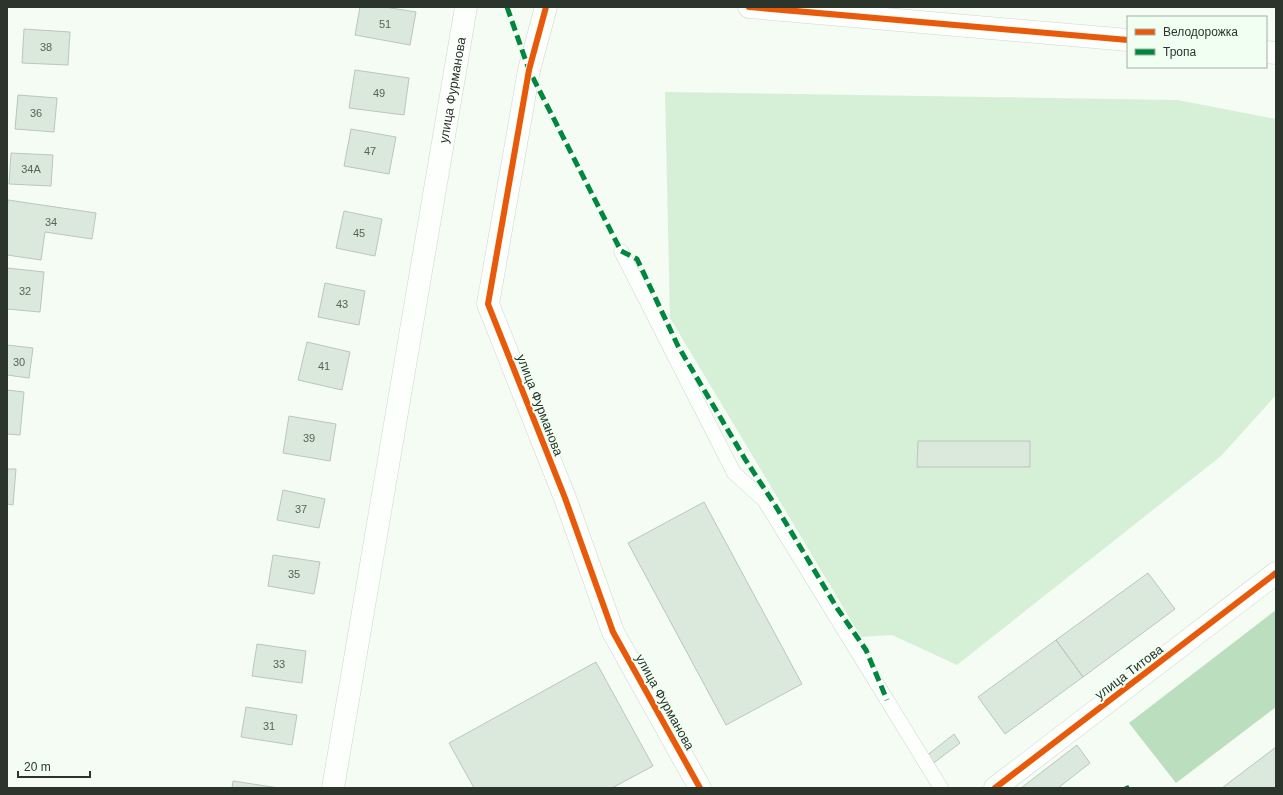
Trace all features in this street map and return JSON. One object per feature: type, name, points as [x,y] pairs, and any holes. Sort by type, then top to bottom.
[{"type":"street","name":"улица Фурманова","points":[[333,788],[466,7]]},
{"type":"street","name":"улица Фурманова","points":[[546,7],[529,70],[488,304],[565,498],[613,632],[700,788]]},
{"type":"street","points":[[750,7],[1127,40]]},
{"type":"street","name":"улица Титова","points":[[995,788],[1276,573]]},
{"type":"lane","points":[[621,251],[734,473],[764,500],[941,788]]},
{"type":"green space","points":[[665,92],[1177,100],[1276,119],[1276,395],[1221,456],[957,665],[892,635],[861,637],[670,318]]},
{"type":"green space","points":[[1276,610],[1276,707],[1176,783],[1129,723]]},
{"type":"building","points":[[360,7],[385,7],[416,12],[410,45],[355,35]]},
{"type":"building","points":[[24,29],[70,32],[68,65],[22,63]]},
{"type":"building","points":[[355,70],[409,78],[404,115],[349,108]]},
{"type":"building","points":[[18,95],[57,98],[54,132],[15,129]]},
{"type":"building","points":[[351,129],[396,137],[389,174],[344,166]]},
{"type":"building","points":[[11,153],[53,155],[51,186],[9,184]]},
{"type":"building","points":[[8,200],[96,213],[92,239],[45,232],[41,260],[7,255]]},
{"type":"building","points":[[344,211],[382,219],[375,256],[336,248]]},
{"type":"building","points":[[7,268],[44,272],[40,312],[7,309]]},
{"type":"building","points":[[325,283],[365,291],[359,325],[318,317]]},
{"type":"building","points":[[307,342],[350,352],[342,390],[298,380]]},
{"type":"building","points":[[7,345],[33,348],[29,378],[7,375]]},
{"type":"building","points":[[7,390],[24,392],[20,435],[7,434]]},
{"type":"building","points":[[289,416],[336,424],[330,461],[283,453]]},
{"type":"building","points":[[918,441],[1030,441],[1030,467],[917,467]]},
{"type":"building","points":[[7,469],[16,469],[13,505],[7,504]]},
{"type":"building","points":[[283,490],[325,499],[319,528],[277,520]]},
{"type":"building","points":[[704,502],[802,684],[726,725],[628,543]]},
{"type":"building","points":[[273,555],[320,562],[314,594],[268,586]]},
{"type":"building","points":[[1148,573],[1175,609],[1083,677],[1056,640]]},
{"type":"building","points":[[1056,640],[1083,677],[1005,734],[978,697]]},
{"type":"building","points":[[257,644],[306,651],[302,683],[252,676]]},
{"type":"building","points":[[596,662],[653,766],[612,788],[474,788],[449,743]]},
{"type":"building","points":[[246,707],[297,715],[292,745],[241,737]]},
{"type":"building","points":[[954,734],[960,743],[931,765],[925,757]]},
{"type":"building","points":[[1077,745],[1090,763],[1058,788],[1021,788]]},
{"type":"building","points":[[1276,747],[1276,788],[1222,788]]},
{"type":"building","points":[[233,781],[279,788],[232,788]]},
{"type":"marked path","points":[[507,7],[529,70],[621,251],[637,259],[678,346],[745,459],[775,505],[837,608],[866,650],[887,700]]},
{"type":"cycle path","points":[[546,7],[529,70],[488,304],[565,498],[613,632],[700,788]]},
{"type":"cycle path","points":[[749,7],[1127,40]]},
{"type":"cycle path","points":[[995,788],[1276,573]]}]
